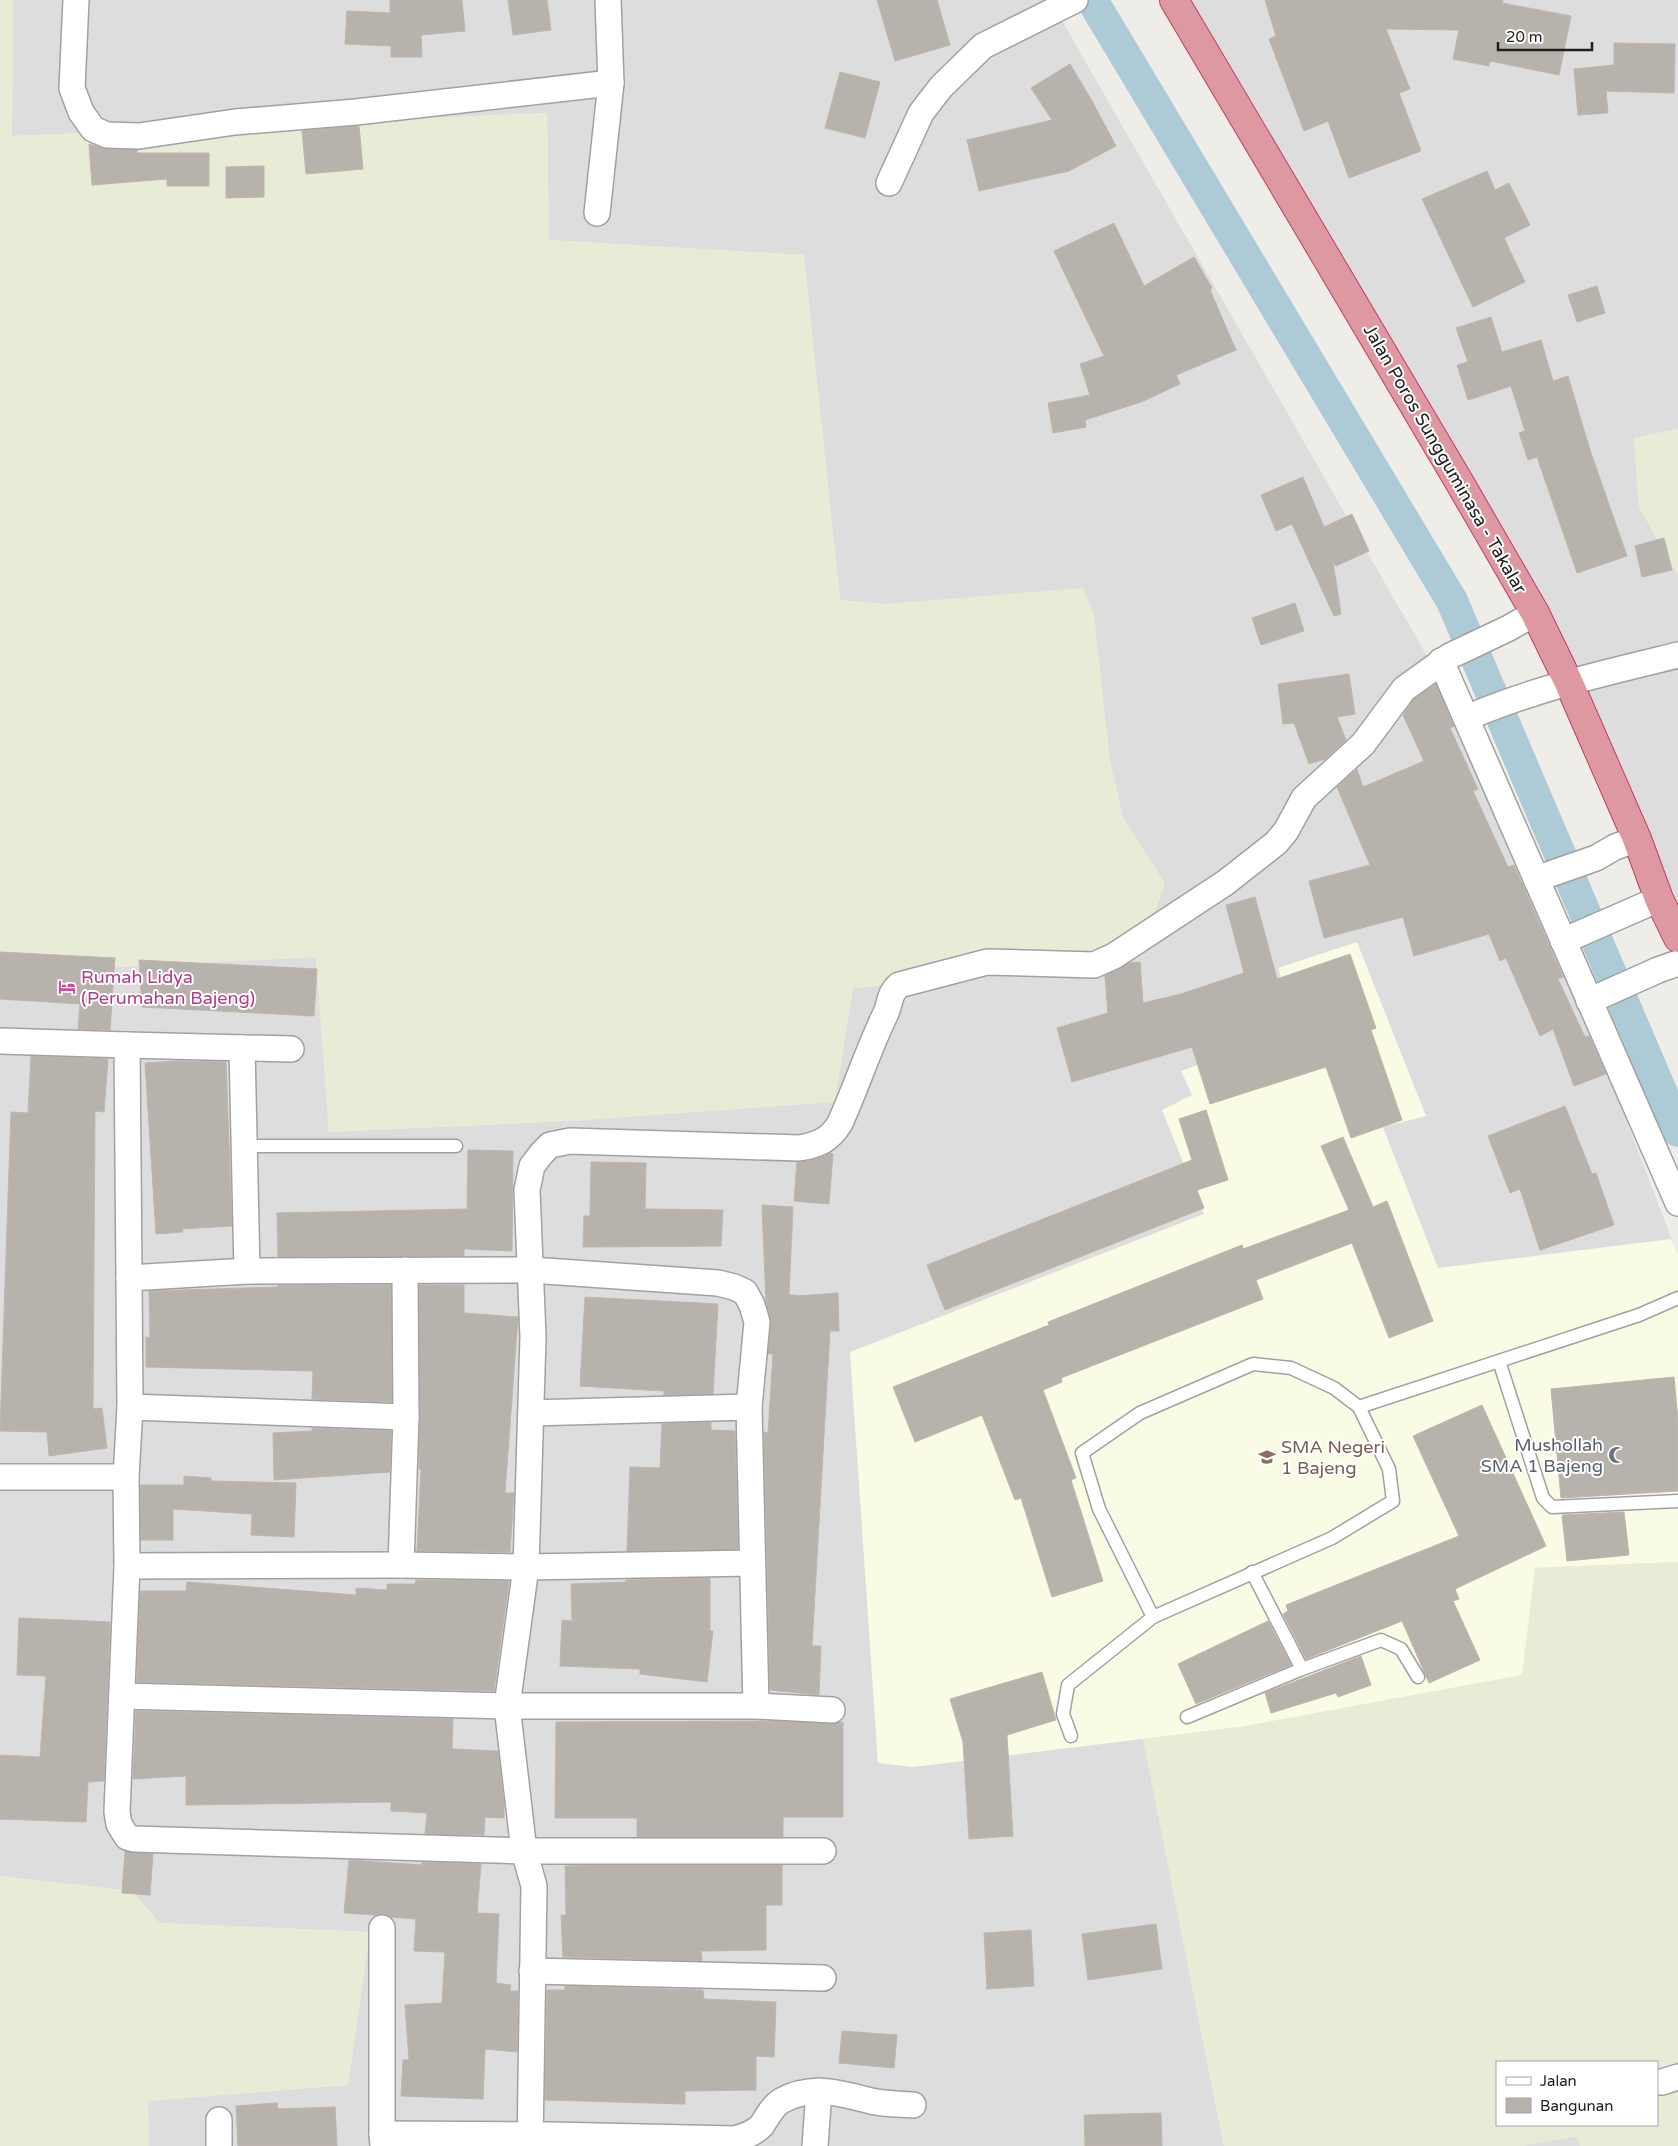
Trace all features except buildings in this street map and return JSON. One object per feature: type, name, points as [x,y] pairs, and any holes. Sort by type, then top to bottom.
[{"type":"highway","name":"Jalan Poros Sungguminasa - Takalar","points":[[1174,0],[1535,613],[1568,681],[1637,839],[1659,899],[1678,938]]},
{"type":"street","points":[[76,0],[72,88],[81,112],[93,129],[107,135],[139,136],[236,122],[356,112],[611,83]]},
{"type":"street","points":[[597,213],[611,83],[608,0]]},
{"type":"street","points":[[889,183],[921,113],[941,87],[983,46],[1070,2]]},
{"type":"street","points":[[530,2140],[534,1886],[524,1851],[507,1706],[526,1567],[533,1337],[527,1190],[532,1166],[550,1145],[570,1141],[799,1148],[816,1145],[830,1137],[840,1123],[876,1032],[889,1006],[892,992],[899,985],[987,962],[1094,964],[1114,956],[1225,883],[1276,843],[1286,831],[1304,798],[1363,744],[1404,689],[1446,658],[1509,628],[1535,613]]},
{"type":"street","points":[[1474,715],[1529,693],[1568,681],[1678,655]]},
{"type":"street","points":[[1446,658],[1474,715],[1540,877],[1595,998],[1678,1204]]},
{"type":"street","points":[[1540,877],[1596,858],[1615,846],[1637,839]]},
{"type":"street","points":[[1569,938],[1659,899]]},
{"type":"street","points":[[1595,998],[1668,966]]},
{"type":"street","points":[[0,1041],[291,1050]]},
{"type":"street","points":[[127,1045],[130,1407],[126,1477],[127,1566],[117,1812],[119,1824],[128,1837],[134,1839],[524,1851],[823,1851]]},
{"type":"street","points":[[242,1048],[247,1271]]},
{"type":"street","points":[[401,1565],[406,1417],[406,1270]]},
{"type":"street","points":[[129,1278],[247,1271],[531,1270],[718,1283],[734,1286],[745,1292],[752,1305],[757,1322],[749,1407],[756,1706]]},
{"type":"street","points":[[130,1407],[406,1417]]},
{"type":"street","points":[[532,1413],[749,1407]]},
{"type":"street","points":[[0,1477],[126,1477]]},
{"type":"street","points":[[127,1566],[401,1565],[526,1567],[752,1563]]},
{"type":"street","points":[[122,1696],[507,1706],[756,1706],[832,1710]]},
{"type":"street","points":[[382,1928],[383,2140],[735,2139],[752,2134],[780,2102],[819,2091],[848,2094],[886,2104],[913,2105]]},
{"type":"street","points":[[532,1971],[823,1978]]},
{"type":"street","points":[[1658,2082],[1678,2077]]},
{"type":"street","points":[[815,2146],[819,2091]]},
{"type":"street","points":[[219,2146],[220,2120]]},
{"type":"lane","points":[[243,1146],[456,1146]]},
{"type":"lane","points":[[1359,1408],[1639,1315],[1678,1298]]},
{"type":"lane","points":[[1499,1361],[1544,1498],[1552,1507],[1678,1501]]},
{"type":"lane","points":[[1071,1736],[1063,1714],[1068,1685],[1153,1617],[1332,1538],[1393,1501],[1388,1470],[1359,1408],[1334,1388],[1291,1368],[1253,1364],[1140,1413],[1082,1453],[1099,1509],[1153,1617]]},
{"type":"lane","points":[[1252,1572],[1302,1668]]},
{"type":"lane","points":[[1186,1718],[1302,1668],[1381,1640],[1401,1648],[1418,1678]]},
{"type":"shaded area","points":[[0,0],[13,0],[12,136],[547,113],[549,240],[804,255],[840,600],[883,604],[1083,588],[1094,615],[1110,761],[1123,817],[1165,884],[1141,951],[1028,972],[853,988],[835,1102],[570,1121],[329,1132],[316,957],[0,973]]},
{"type":"shaded area","points":[[13,0],[1050,0],[1489,764],[1678,1255],[1678,1562],[1536,1568],[1240,1727],[1143,1739],[1224,2146],[149,2146],[148,2101],[348,2085],[370,1932],[159,1923],[132,1891],[0,1876],[0,973],[316,957],[329,1132],[570,1121],[834,1102],[853,988],[1028,972],[1165,884],[1123,817],[1110,761],[883,604],[840,600],[803,255],[549,240],[547,113],[12,136]]},
{"type":"shaded area","points":[[1159,0],[1678,0],[1678,429],[1634,438],[1639,507],[1678,575],[1678,940],[1418,406]]},
{"type":"shaded area","points":[[1678,429],[1678,575],[1639,507],[1634,438]]},
{"type":"shaded area","name":"SMA Negeri 1 Bajeng","points":[[1357,942],[1426,1116],[1383,1127],[1438,1268],[1671,1239],[1678,1255],[1678,1562],[1536,1568],[1523,1675],[1240,1727],[913,1767],[878,1763],[850,1352],[1204,1214],[1162,1110],[1192,1095],[1181,1071],[1297,1028],[1278,968]]},
{"type":"shaded area","points":[[1678,1562],[1678,2146],[1580,2146],[1577,2136],[1522,2146],[1224,2146],[1143,1739],[1240,1727],[1522,1675],[1535,1568]]},
{"type":"shaded area","points":[[0,1876],[132,1891],[160,1923],[370,1932],[348,2085],[148,2101],[149,2146],[0,2146]]},
{"type":"shaded area","points":[[1578,2136],[1580,2146],[1522,2146]]},
{"type":"waterway","points":[[1092,0],[1452,601],[1678,1131]]},
{"type":"place","name":"Rumah Lidya (Perumahan Bajeng)","points":[[67,987]]},
{"type":"place","name":"Mushollah SMA 1 Bajeng","points":[[1617,1455]]},
{"type":"place","name":"SMA Negeri 1 Bajeng","points":[[1267,1457]]}]
